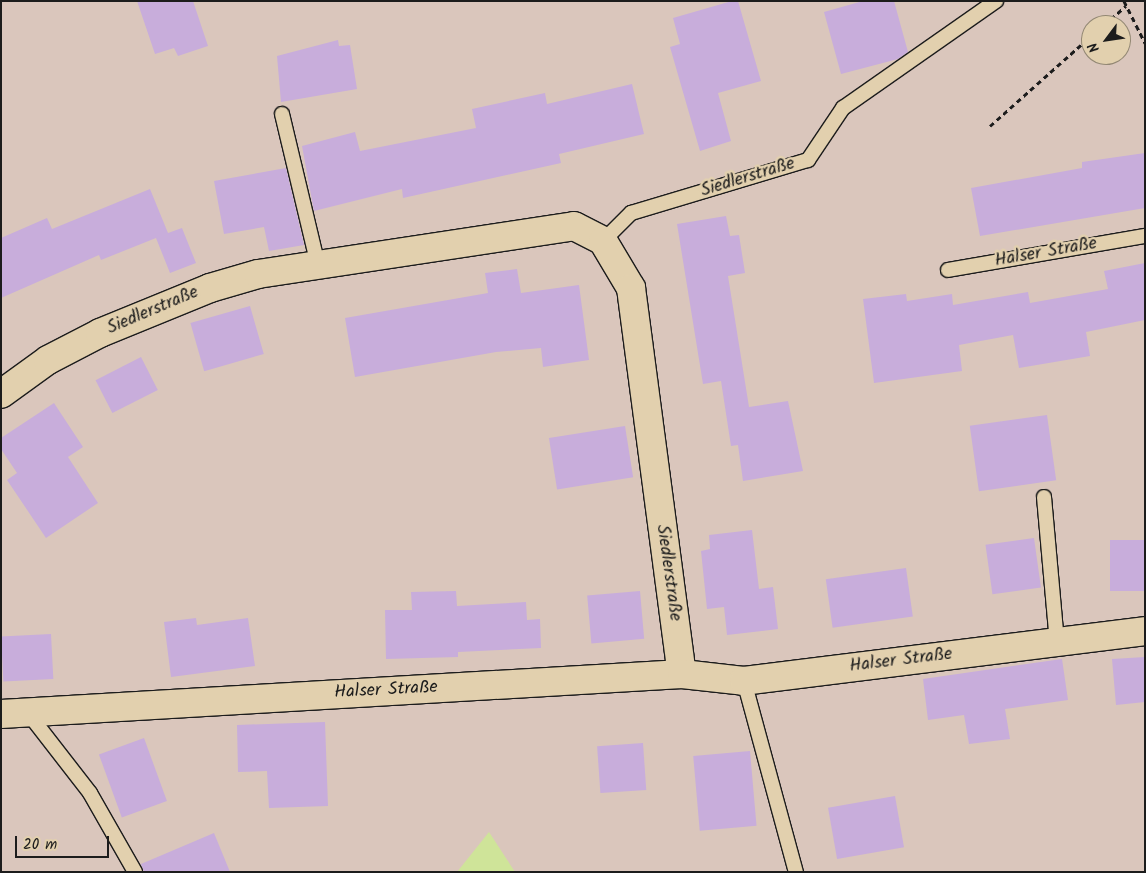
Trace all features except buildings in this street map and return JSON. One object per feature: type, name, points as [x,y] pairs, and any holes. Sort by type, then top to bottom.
[{"type":"street","name":"Siedlerstraße","points":[[1,394],[48,360],[165,304],[258,274],[574,226],[603,241],[630,288],[682,674]]},
{"type":"street","name":"Halser Straße","points":[[1,714],[682,674],[744,681],[1145,631]]},
{"type":"lane","name":"Siedlerstraße","points":[[603,241],[631,213],[808,160],[843,108],[996,1]]},
{"type":"lane","points":[[282,114],[318,265]]},
{"type":"lane","name":"Halser Straße","points":[[948,270],[1145,236]]},
{"type":"lane","points":[[1044,497],[1058,642]]},
{"type":"lane","points":[[744,681],[796,872]]},
{"type":"lane","points":[[28,713],[90,793],[135,872]]},
{"type":"path","points":[[1114,15],[1125,3],[1145,43]]},
{"type":"path","points":[[990,126],[1081,45]]},
{"type":"green space","points":[[489,832],[515,872],[457,872]]}]
